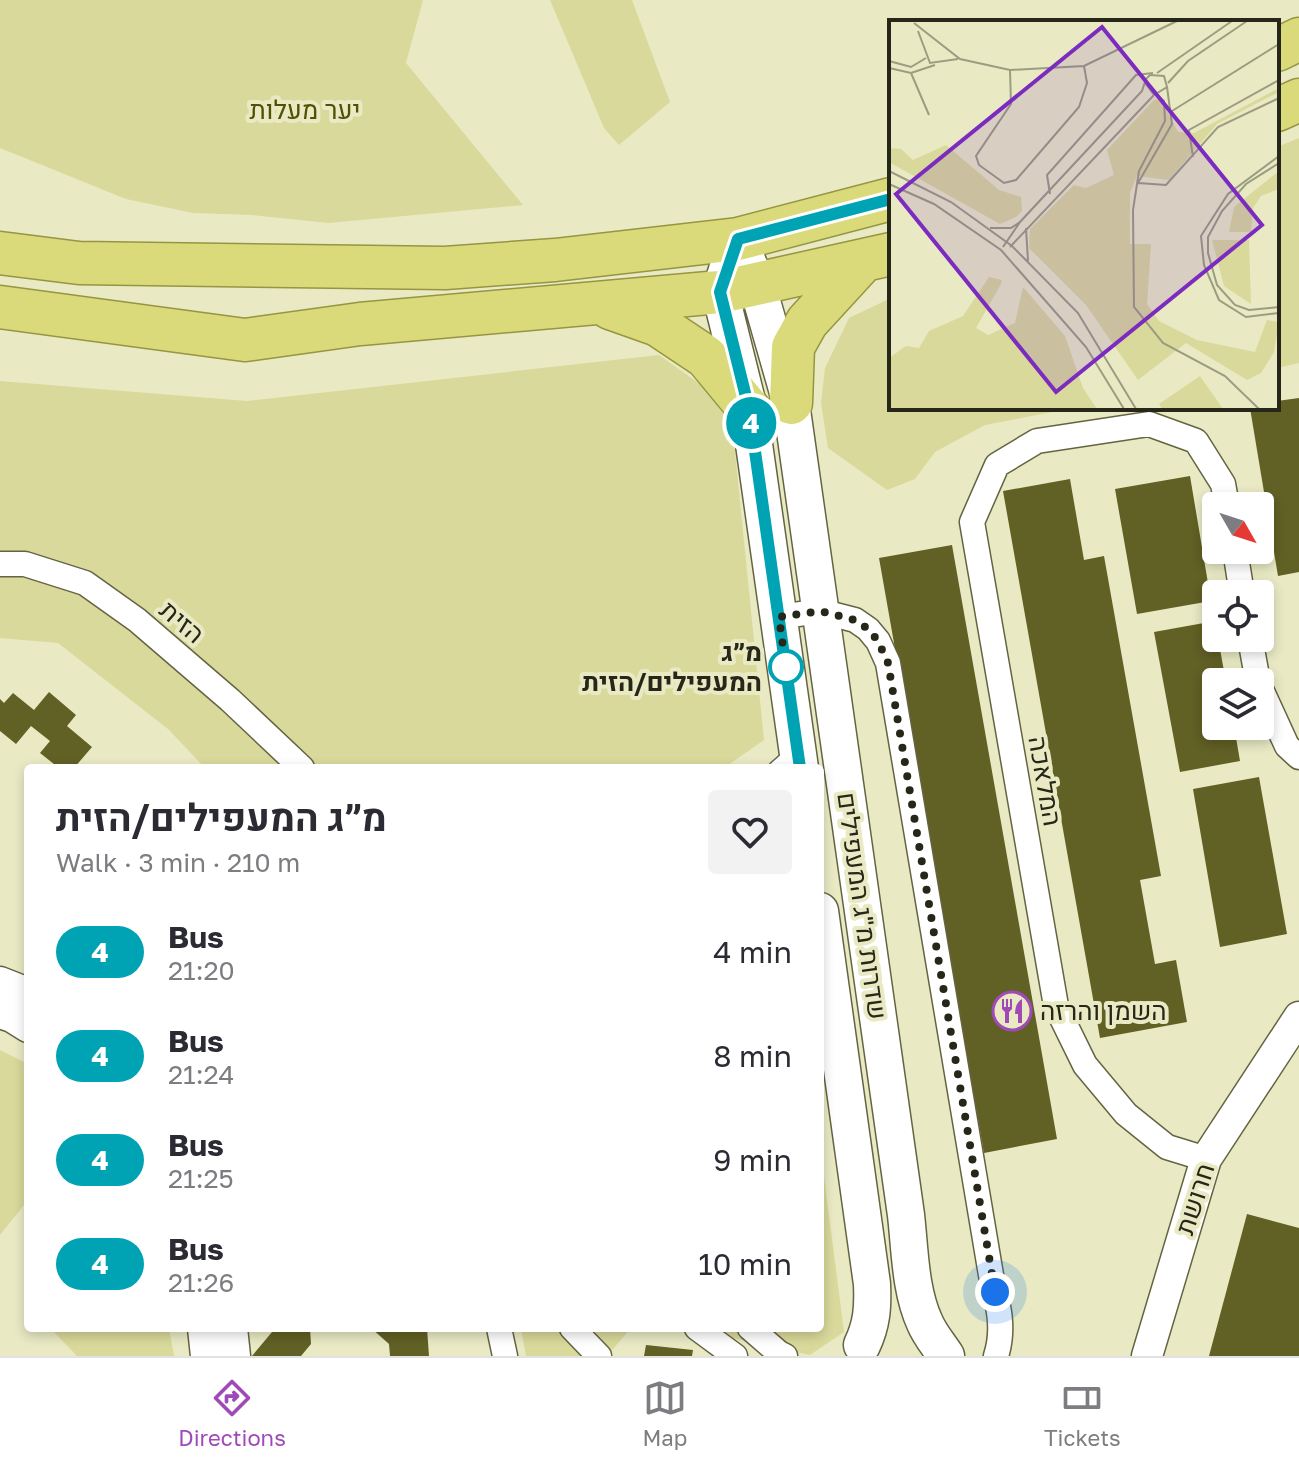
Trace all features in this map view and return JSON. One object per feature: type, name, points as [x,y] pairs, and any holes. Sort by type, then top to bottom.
[{"type":"highway","points":[[1279,49],[1299,39]]},
{"type":"highway","points":[[1279,109],[1299,100]]},
{"type":"highway","points":[[0,253],[79,263],[445,268],[555,260],[738,239],[889,200]]},
{"type":"highway","points":[[0,307],[245,340],[360,324],[738,288],[877,257]]},
{"type":"highway","points":[[791,403],[793,347],[807,322],[877,257]]},
{"type":"highway","points":[[593,303],[658,325],[685,341],[706,357],[749,409]]},
{"type":"main road","points":[[738,239],[738,288],[749,409],[779,617],[790,761]]},
{"type":"main road","name":"שדרות מ\"ג המעפילים","points":[[738,288],[791,403],[918,1306],[925,1325],[943,1352]]},
{"type":"main road","name":"שדרות מ\"ג המעפילים","points":[[824,971],[872,1284],[870,1329],[859,1351]]},
{"type":"main road","points":[[859,1351],[879,1335],[899,1331],[925,1337],[943,1352]]},
{"type":"street","name":"המלאכה","points":[[1206,1159],[1167,1147],[1126,1114],[1085,1065],[1056,1006],[972,522],[997,465],[1037,441],[1149,424],[1196,441],[1223,484],[1224,492]]},
{"type":"street","name":"הזית","points":[[0,564],[25,564],[85,583],[137,620],[230,700],[298,764]]},
{"type":"street","points":[[779,617],[820,611],[855,620],[878,641],[888,663],[999,1308],[1002,1339],[996,1356]]},
{"type":"street","points":[[1274,717],[1287,746],[1299,757]]},
{"type":"street","points":[[0,982],[24,991]]},
{"type":"street","points":[[0,1013],[24,1024]]},
{"type":"street","name":"חרושת","points":[[1147,1356],[1206,1159],[1299,1017]]},
{"type":"street","points":[[203,1332],[206,1356]]},
{"type":"street","points":[[232,1332],[235,1356]]},
{"type":"street","points":[[500,1332],[505,1356]]},
{"type":"street","points":[[576,1332],[599,1356]]},
{"type":"street","points":[[702,1332],[735,1356]]},
{"type":"street","points":[[755,1332],[785,1356]]},
{"type":"green space","name":"יער מעלות","points":[[0,0],[423,0],[406,63],[523,205],[328,223],[193,213],[126,199],[0,148]]},
{"type":"green space","points":[[550,0],[632,0],[670,102],[619,145],[604,128]]},
{"type":"green space","points":[[1299,138],[1299,363],[1279,368],[1279,146]]},
{"type":"green space","points":[[889,299],[889,410],[1063,410],[985,425],[935,452],[915,479],[887,490],[828,448],[821,403],[825,368],[849,318]]},
{"type":"green space","points":[[659,355],[707,389],[732,422],[764,740],[730,764],[201,764],[168,729],[58,643],[0,638],[0,381],[247,401]]},
{"type":"green space","points":[[0,1050],[24,1062],[24,1205],[0,1235]]},
{"type":"green space","points":[[824,1176],[844,1332],[810,1355],[704,1332],[824,1332]]},
{"type":"green space","points":[[54,1332],[170,1332],[174,1356],[77,1356]]},
{"type":"green space","points":[[522,1332],[628,1332],[607,1356],[526,1356]]},
{"type":"building","points":[[1299,398],[1299,572],[1278,576],[1274,552],[1274,492],[1264,492],[1250,410],[1279,410],[1279,401]]},
{"type":"building","points":[[1190,476],[1202,564],[1205,564],[1207,580],[1202,580],[1202,603],[1137,614],[1115,489]]},
{"type":"building","points":[[1070,479],[1084,560],[1104,556],[1161,876],[1140,880],[1155,964],[1176,960],[1187,1022],[1100,1038],[1003,491]]},
{"type":"building","points":[[952,545],[1057,1139],[984,1153],[879,558]]},
{"type":"building","points":[[1202,623],[1202,652],[1221,652],[1223,668],[1202,668],[1202,740],[1236,740],[1240,761],[1180,772],[1154,632]]},
{"type":"building","points":[[49,692],[76,715],[67,726],[92,747],[77,764],[54,764],[40,753],[50,741],[31,726],[16,744],[0,731],[0,699],[4,703],[13,693],[34,710]]},
{"type":"building","points":[[1259,777],[1287,934],[1220,947],[1193,789]]},
{"type":"building","points":[[1247,1214],[1299,1228],[1299,1356],[1209,1356]]},
{"type":"building","points":[[272,1332],[310,1332],[311,1344],[301,1356],[252,1356]]},
{"type":"building","points":[[376,1332],[427,1332],[429,1356],[390,1356],[389,1344]]},
{"type":"building","points":[[646,1345],[693,1350],[692,1356],[644,1356]]},
{"type":"bus line","name":"4","points":[[799,764],[749,409],[720,292],[738,239],[889,200]]},
{"type":"place","name":"מ״ג המעפילים/הזית","points":[[786,667]]},
{"type":"place","name":"השמן והרזה","points":[[1012,1011]]},
{"type":"route","points":[[786,667],[779,617],[820,611],[855,620],[868,629],[878,641],[888,663],[995,1292]]}]
